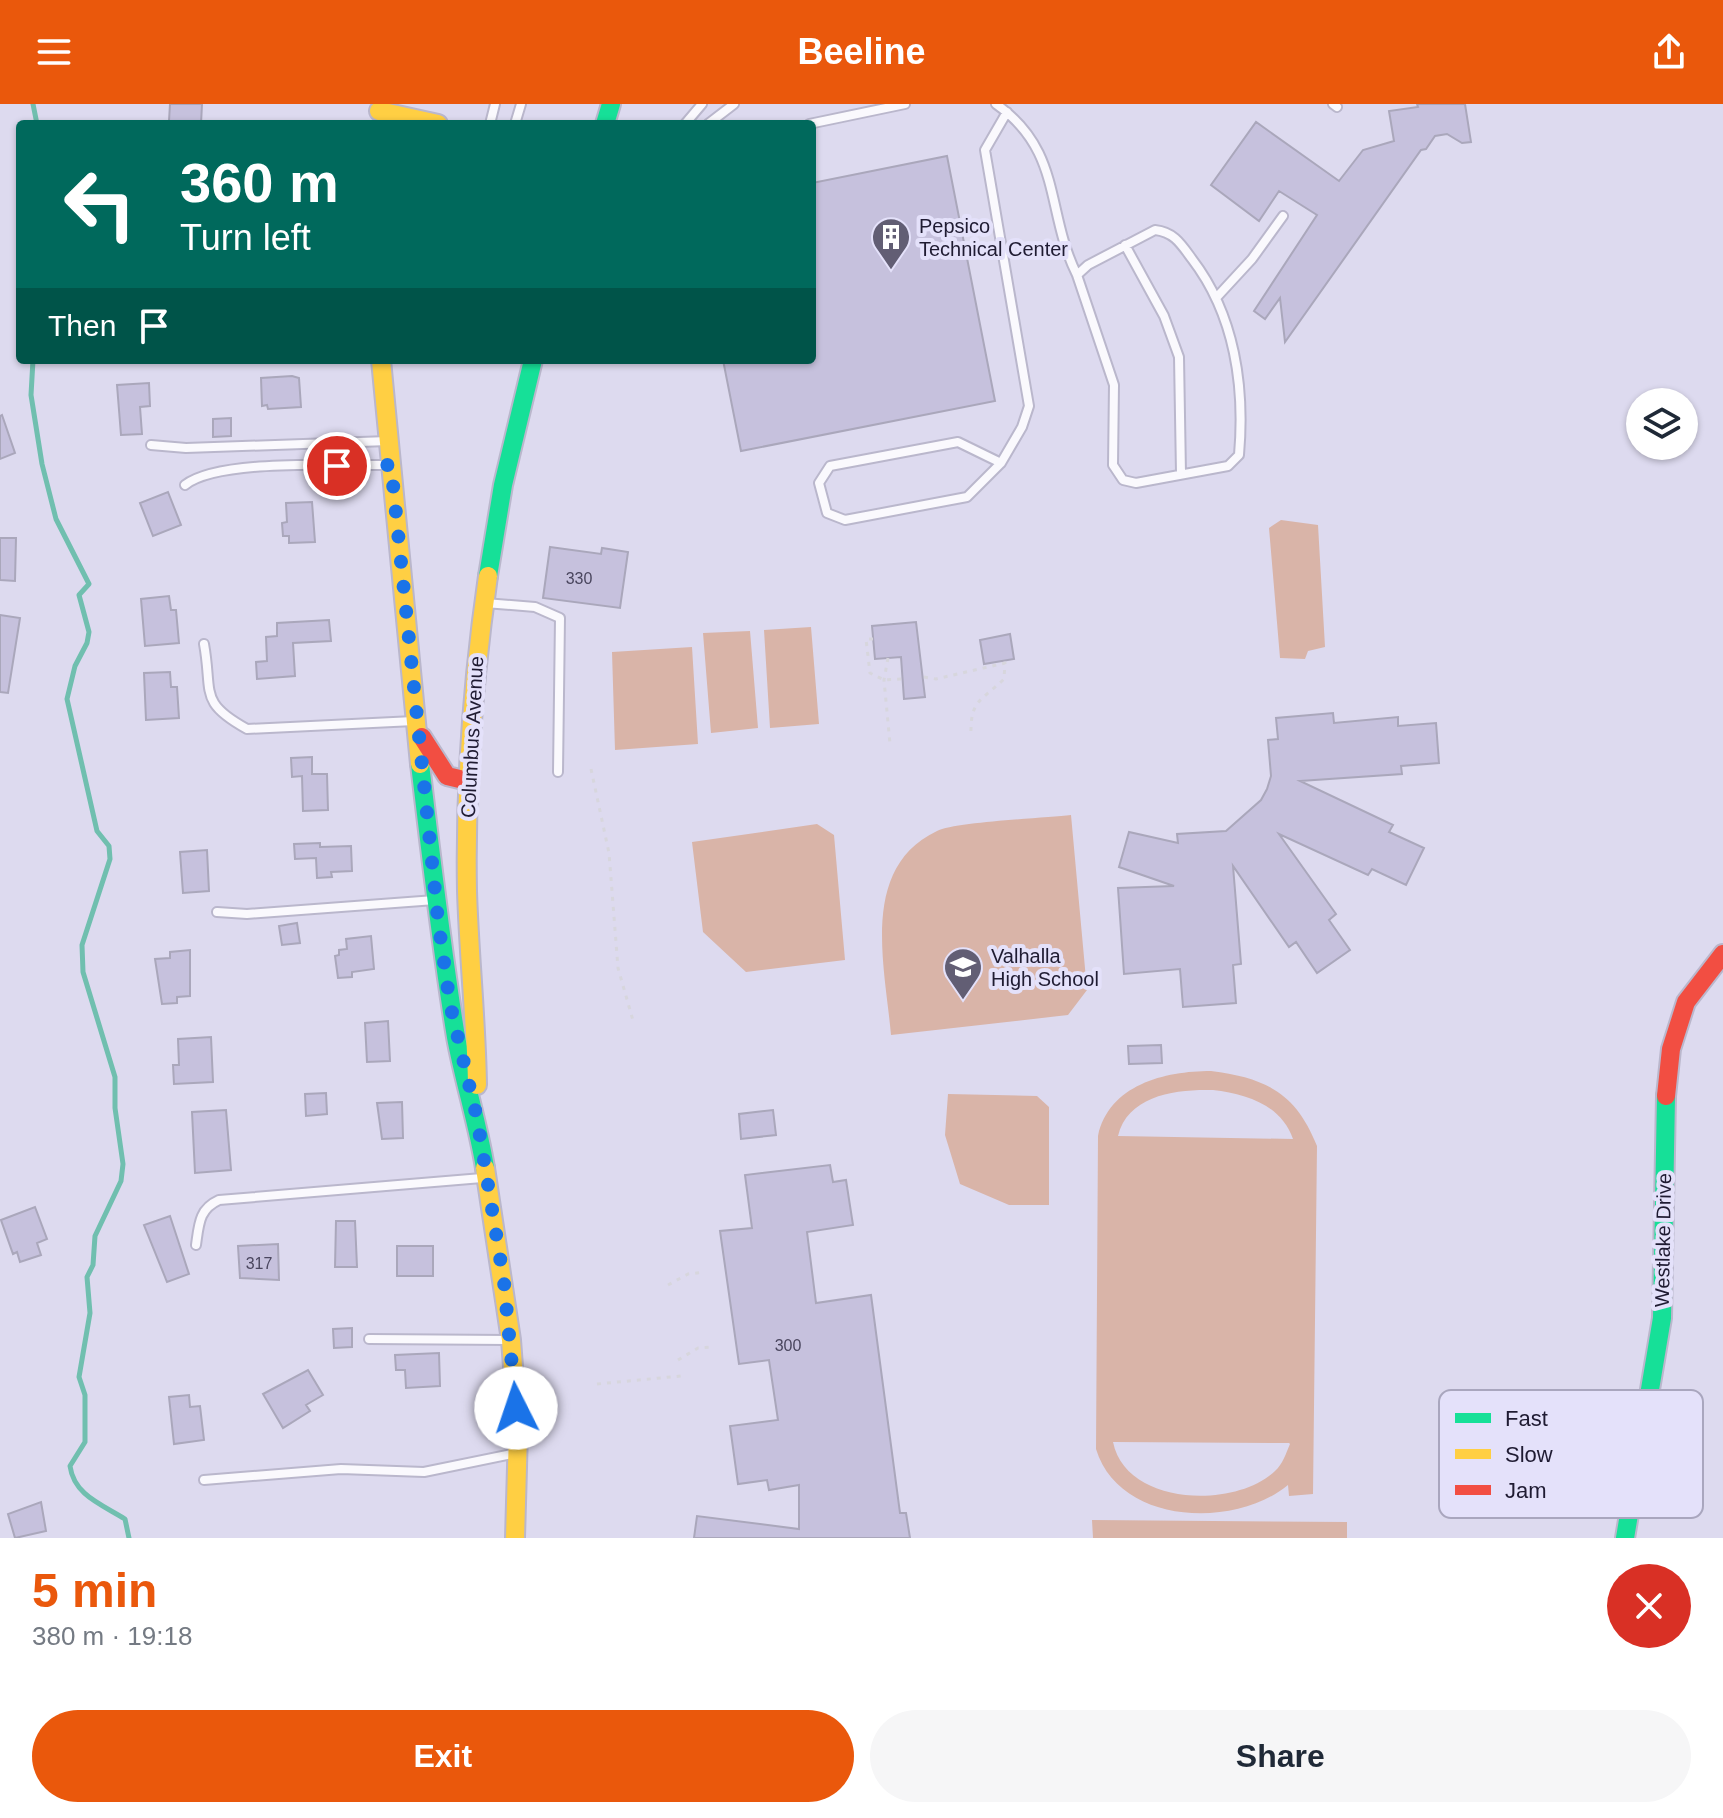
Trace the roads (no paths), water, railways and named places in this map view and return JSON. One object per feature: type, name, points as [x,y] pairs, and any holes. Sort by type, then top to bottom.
[{"type":"street","points":[[379,113],[417,120]]},
{"type":"street","name":"Columbus Avenue","points":[[381,364],[435,900],[450,1004],[477,1118],[511,1340],[518,1452],[515,1538]]},
{"type":"street","name":"Columbus Avenue","points":[[477,1118],[477,1031],[467,880],[468,781],[483,602],[505,476],[532,364]]},
{"type":"street","points":[[415,721],[428,750],[447,776],[468,781]]},
{"type":"street","name":"Westlake Drive","points":[[1650,1390],[1662,1318],[1665,1111],[1671,1049],[1686,1002],[1723,954]]},
{"type":"street","name":"Westlake Drive","points":[[1625,1538],[1628,1518]]},
{"type":"lane","points":[[688,120],[702,104]]},
{"type":"lane","points":[[713,120],[734,104]]},
{"type":"lane","points":[[816,123],[905,104]]},
{"type":"lane","points":[[996,104],[1035,142],[1048,168],[1064,249],[1077,275],[1114,385],[1113,465],[1117,475],[1136,483],[1228,466],[1239,455],[1239,377],[1226,317],[1205,276],[1169,232],[1155,230],[1088,265],[1077,275]]},
{"type":"lane","points":[[1001,463],[958,442],[830,466],[819,483],[827,513],[845,520],[967,497],[1001,463],[1022,427],[1029,406],[985,150],[1007,112]]},
{"type":"lane","points":[[1216,298],[1252,259],[1283,216]]},
{"type":"lane","points":[[1125,245],[1164,316],[1179,357],[1181,474]]},
{"type":"lane","points":[[151,445],[199,448],[389,441]]},
{"type":"lane","points":[[185,485],[193,478],[229,469],[391,465]]},
{"type":"lane","points":[[483,602],[535,607],[560,618],[558,772]]},
{"type":"lane","points":[[204,644],[209,700],[225,717],[247,729],[415,721]]},
{"type":"lane","points":[[217,912],[247,914],[435,900]]},
{"type":"lane","points":[[196,1245],[200,1217],[206,1205],[219,1200],[486,1177]]},
{"type":"lane","points":[[369,1339],[446,1336],[511,1340]]},
{"type":"lane","points":[[204,1480],[341,1469],[424,1472],[518,1452]]},
{"type":"waterway","points":[[33,104],[36,120]]},
{"type":"waterway","points":[[33,364],[31,395],[42,464],[56,519],[89,584],[79,595],[89,632],[87,643],[75,666],[67,699],[97,831],[109,846],[110,859],[82,945],[83,972],[115,1077],[115,1108],[123,1164],[121,1181],[95,1236],[93,1265],[87,1277],[90,1313],[79,1377],[85,1395],[85,1442],[70,1466],[83,1492],[125,1519],[129,1538]]},
{"type":"place","name":"Pepsico Technical Center","points":[[891,271]]},
{"type":"place","name":"Valhalla High School","points":[[963,1001]]}]
